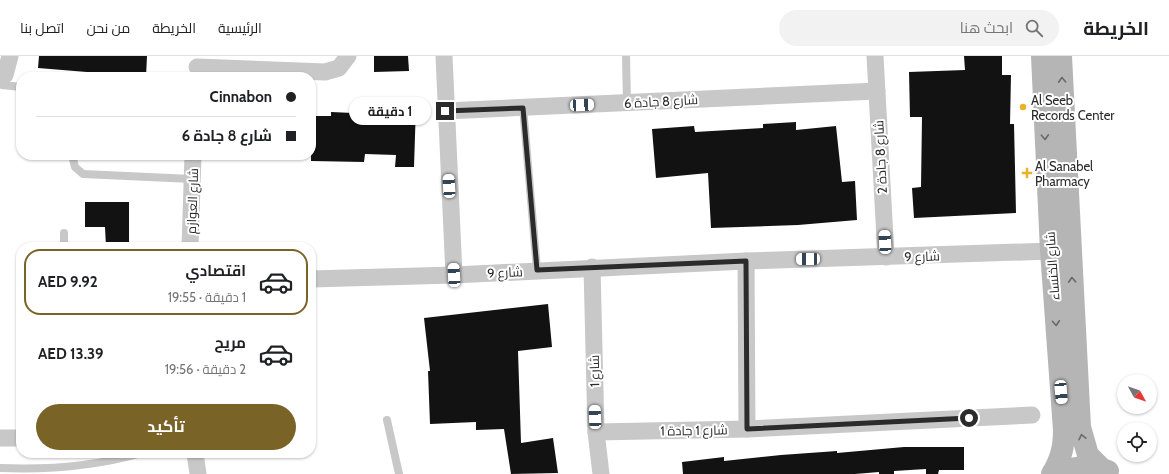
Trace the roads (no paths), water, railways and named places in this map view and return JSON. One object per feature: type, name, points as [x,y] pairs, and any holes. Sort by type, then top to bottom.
[{"type":"street","points":[[2,82],[10,56]]},
{"type":"street","points":[[197,67],[325,72],[339,68],[348,56]]},
{"type":"street","points":[[444,56],[445,111],[454,275]]},
{"type":"street","name":"شارع 8 جادة 2","points":[[875,56],[886,257]]},
{"type":"street","name":"شارع الخنساء","points":[[1042,56],[1051,251],[1064,430],[1064,445],[1061,458],[1052,474]]},
{"type":"street","name":"شارع الخنساء","points":[[1061,56],[1080,427],[1088,455],[1109,472]]},
{"type":"street","name":"شارع 8 جادة 6","points":[[445,111],[877,91]]},
{"type":"street","name":"شارع العوازم","points":[[190,242],[193,160]]},
{"type":"street","name":"شارع 9","points":[[316,279],[454,275],[592,267],[746,261],[1051,251]]},
{"type":"street","points":[[746,261],[747,429]]},
{"type":"street","name":"شارع 1","points":[[592,267],[596,432],[601,474]]},
{"type":"street","name":"شارع 1 جادة 1","points":[[596,432],[747,429],[1032,415]]},
{"type":"street","points":[[0,438],[16,438]]},
{"type":"street","points":[[196,458],[198,474]]},
{"type":"street","points":[[1052,474],[1067,468],[1085,466],[1109,472]]},
{"type":"lane","points":[[626,56],[627,103]]},
{"type":"lane","points":[[2,82],[16,86]]},
{"type":"lane","points":[[523,108],[537,270]]},
{"type":"lane","points":[[73,160],[75,167],[84,174],[192,179]]},
{"type":"lane","points":[[64,233],[64,242]]},
{"type":"lane","points":[[387,420],[399,474]]},
{"type":"lane","points":[[0,468],[56,468],[92,464],[119,458]]},
{"type":"place","name":"Al Seeb Records Center","points":[[1023,107]]},
{"type":"place","name":"Al Sanabel Pharmacy","points":[[1027,173]]}]
